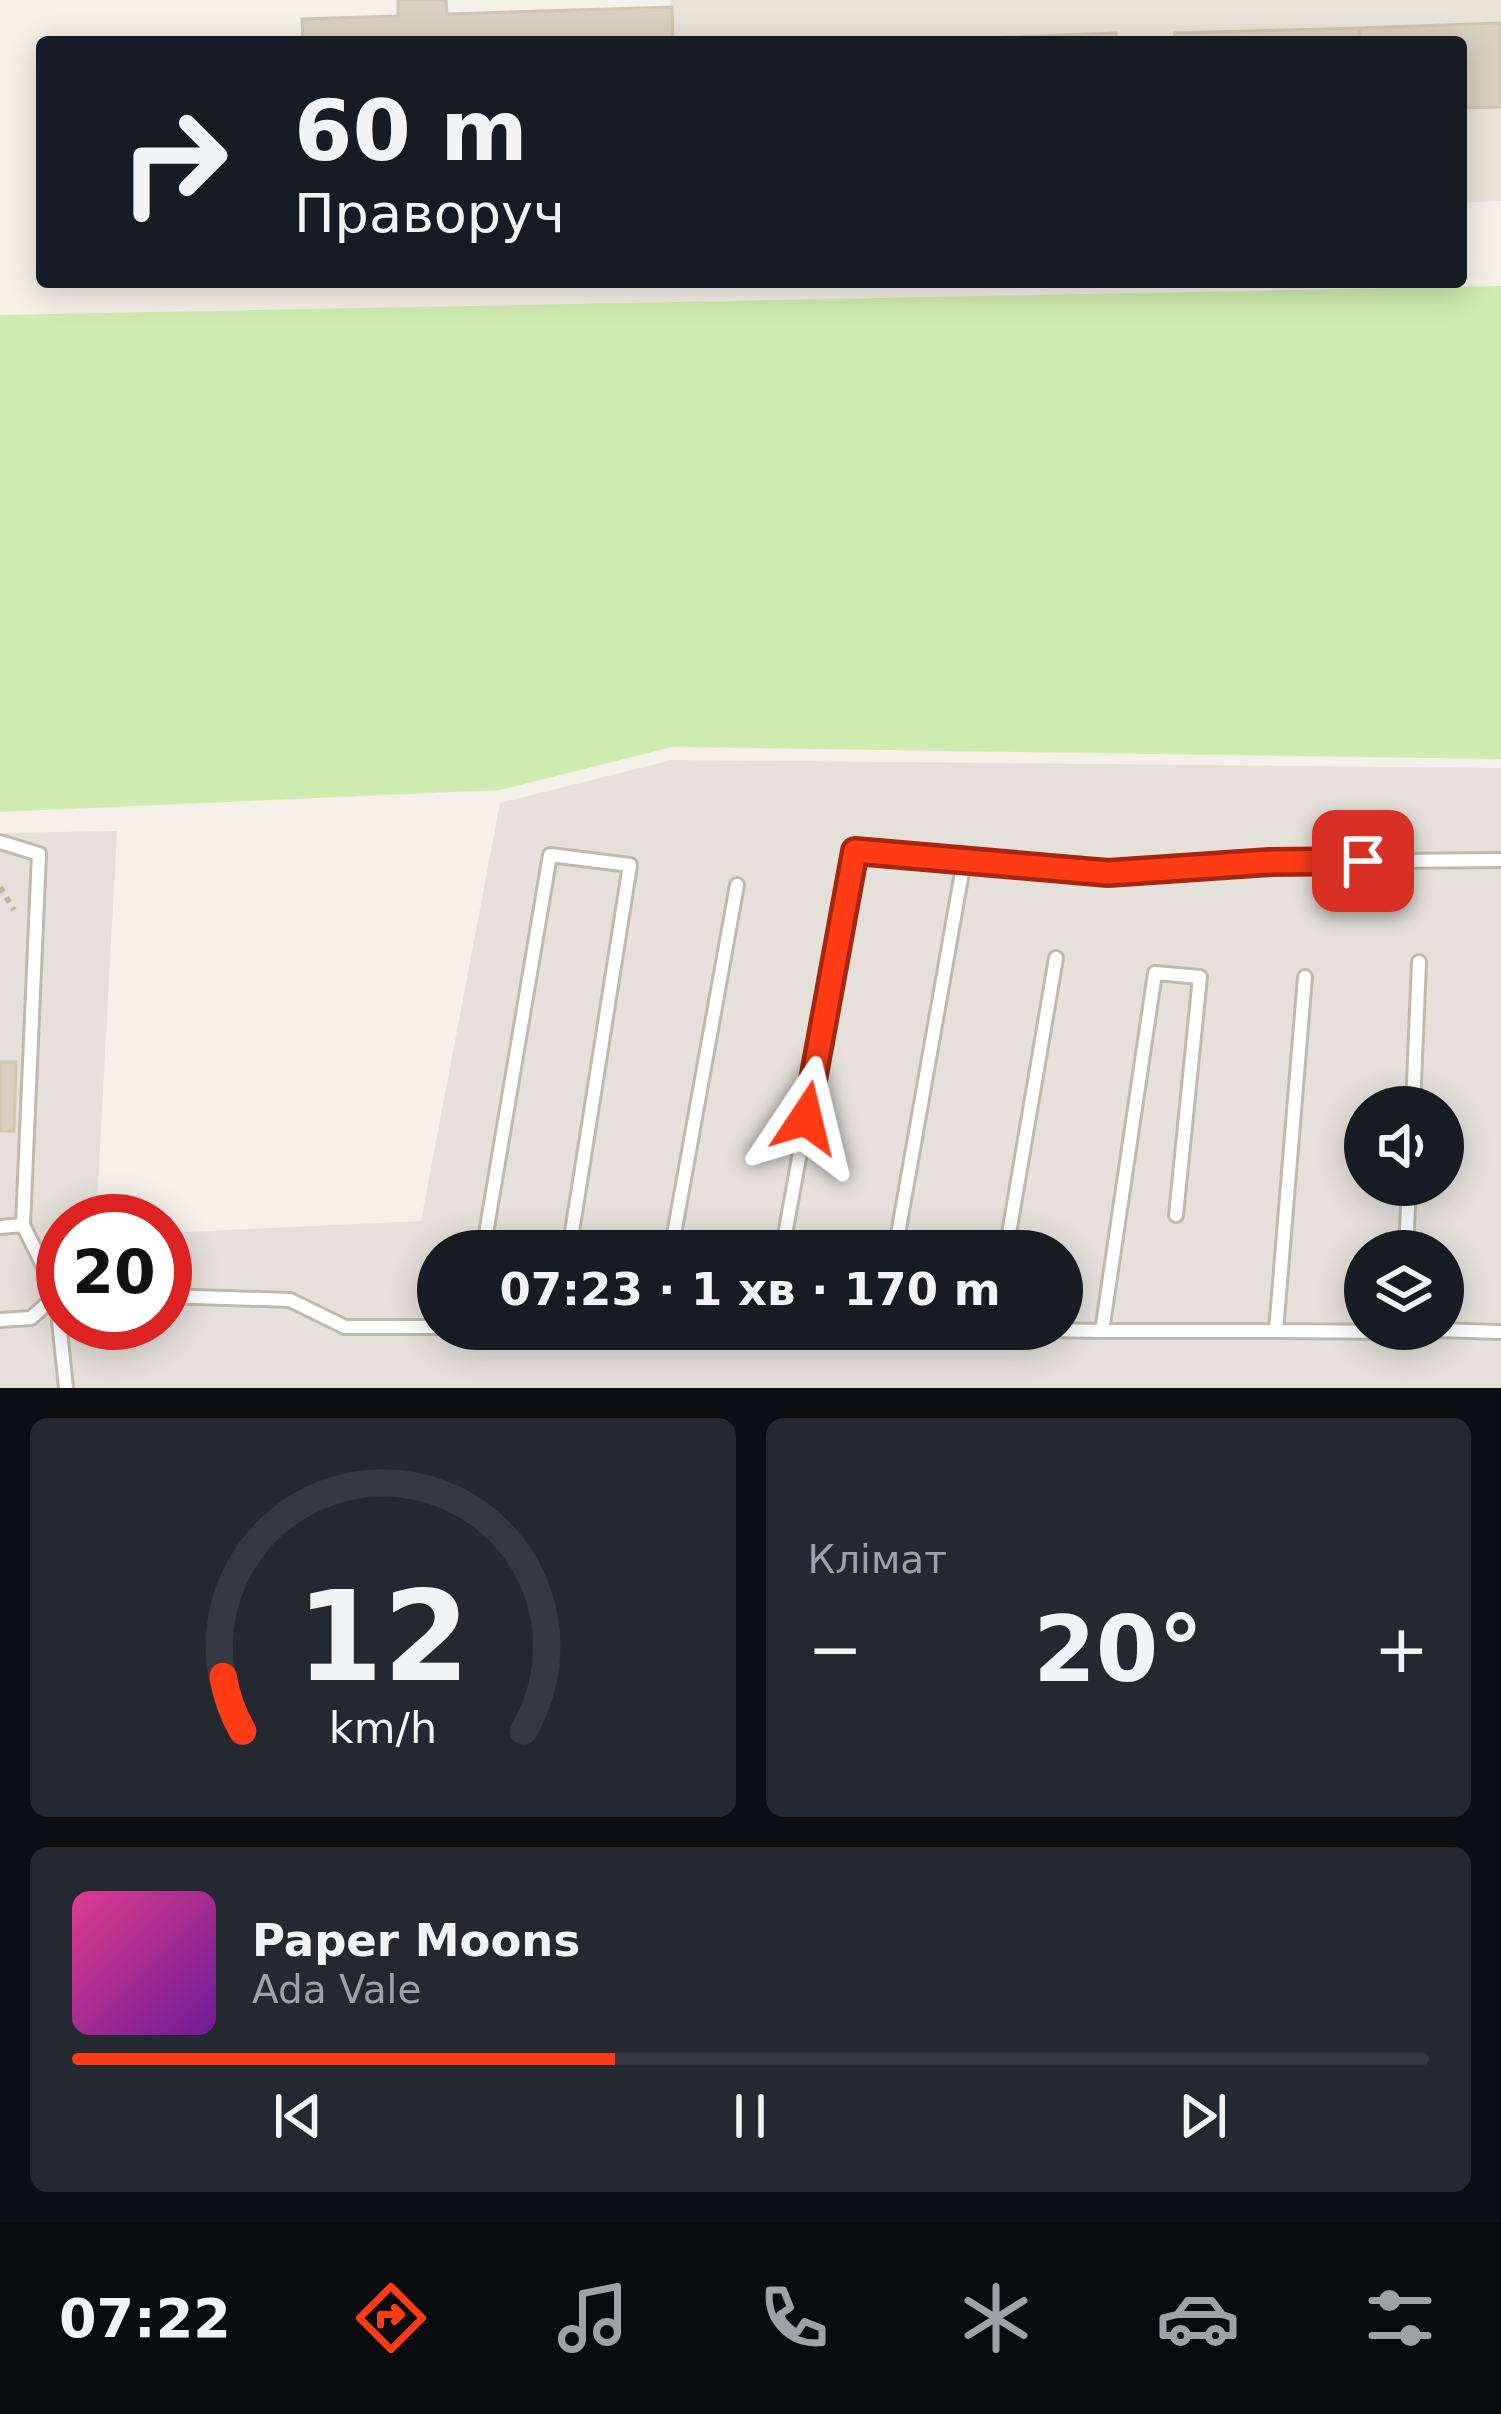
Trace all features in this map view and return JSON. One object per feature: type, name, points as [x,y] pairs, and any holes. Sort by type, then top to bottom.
[{"type":"lane","points":[[0,842],[39,854],[23,1225],[36,1249]]},
{"type":"lane","points":[[786,1230],[855,851],[1108,873],[1270,862],[1501,860]]},
{"type":"lane","points":[[487,1230],[550,856],[630,865],[571,1230]]},
{"type":"lane","points":[[899,1230],[964,860]]},
{"type":"lane","points":[[675,1230],[736,885]]},
{"type":"lane","points":[[1010,1230],[1056,958]]},
{"type":"lane","points":[[1414,1086],[1419,962]]},
{"type":"lane","points":[[1102,1330],[1156,973],[1200,977],[1176,1215]]},
{"type":"lane","points":[[1276,1331],[1305,977]]},
{"type":"lane","points":[[0,1227],[23,1225]]},
{"type":"lane","points":[[192,1297],[290,1300],[345,1327],[417,1327]]},
{"type":"lane","points":[[0,1320],[36,1314]]},
{"type":"lane","points":[[1083,1330],[1344,1330]]},
{"type":"lane","points":[[1464,1331],[1501,1332]]},
{"type":"lane","points":[[64,1350],[66,1388]]},
{"type":"shaded area","points":[[670,0],[1501,0],[1501,201],[1467,203],[1467,36],[673,36]]},
{"type":"shaded area","points":[[672,760],[1501,768],[1501,1388],[0,1388],[0,833],[117,831],[97,1194],[36,1194],[36,1350],[192,1350],[192,1232],[421,1221],[500,803]]},
{"type":"green space","points":[[1501,286],[1501,759],[672,747],[500,790],[0,812],[0,315]]},
{"type":"building","points":[[398,0],[446,0],[447,14],[672,7],[673,36],[303,36],[302,19],[398,16]]},
{"type":"building","points":[[1501,23],[1501,107],[1467,108],[1467,36],[1360,36],[1359,28]]},
{"type":"building","points":[[1359,28],[1360,36],[1175,36]]},
{"type":"building","points":[[1116,33],[1116,36],[1036,36]]},
{"type":"building","points":[[0,1062],[16,1062],[14,1131],[0,1131]]},
{"type":"route","points":[[806,1118],[855,851],[1108,873],[1363,861]]}]
